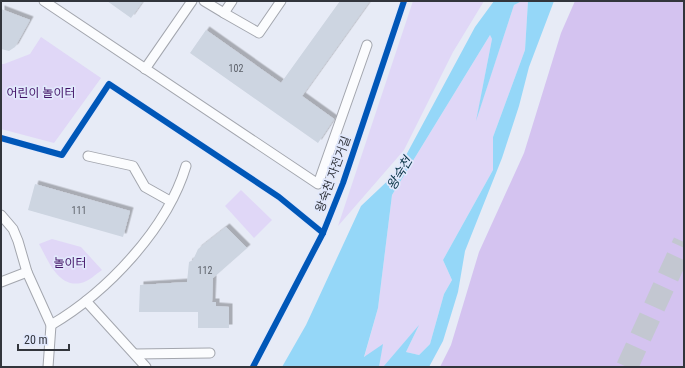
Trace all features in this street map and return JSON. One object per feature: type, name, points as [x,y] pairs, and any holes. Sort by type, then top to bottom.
[{"type":"lane","points":[[44,1],[318,184],[367,44]]},
{"type":"lane","points":[[146,69],[192,1]]},
{"type":"lane","points":[[204,1],[259,33],[281,1]]},
{"type":"lane","points":[[224,14],[232,1]]},
{"type":"lane","points":[[88,156],[133,166],[146,187],[170,201]]},
{"type":"lane","points":[[51,325],[99,291],[146,242],[180,184],[186,166]]},
{"type":"lane","points":[[1,215],[13,229],[18,240],[27,272],[51,325],[48,367]]},
{"type":"lane","points":[[1,282],[27,272]]},
{"type":"lane","points":[[86,301],[146,367]]},
{"type":"lane","points":[[135,354],[210,353]]},
{"type":"green space","points":[[413,1],[484,1],[453,52],[404,150],[338,226]]},
{"type":"green space","points":[[522,1],[528,1],[525,50],[493,137],[493,170],[443,260],[452,280],[444,294],[430,344],[419,355],[406,352],[418,327],[383,367],[379,367],[382,345],[364,358],[378,308],[392,195],[490,35],[492,39],[477,117],[514,5]]},
{"type":"green space","name":"어린이 놀이터","points":[[41,37],[101,78],[54,143],[1,129],[1,64],[30,54]]},
{"type":"green space","points":[[241,190],[272,220],[254,238],[225,206]]},
{"type":"green space","name":"놀이터","points":[[52,239],[81,247],[102,270],[89,280],[81,283],[66,281],[60,277],[50,265],[39,244]]},
{"type":"shaded area","points":[[575,1],[684,1],[684,367],[440,367],[451,345],[479,252],[524,153],[561,33]]},
{"type":"water","name":"왕숙천","points":[[494,1],[522,1],[514,5],[476,121],[492,39],[490,35],[392,195],[378,308],[364,357],[383,344],[379,367],[282,367],[306,325],[361,206],[397,172],[475,27]]},
{"type":"water","points":[[528,1],[554,1],[529,67],[519,106],[502,158],[465,251],[458,292],[443,341],[429,367],[383,367],[419,325],[406,352],[419,355],[430,344],[444,294],[452,280],[443,260],[493,170],[493,137],[525,50]]},
{"type":"building","points":[[107,1],[143,1],[131,18]]},
{"type":"building","points":[[340,1],[370,1],[302,96],[334,119],[318,143],[190,53],[206,30],[281,83]]},
{"type":"building","points":[[1,9],[30,20],[15,47],[9,51],[1,49]]},
{"type":"building","points":[[35,184],[130,211],[123,237],[28,210]]},
{"type":"building","points":[[226,227],[247,248],[213,278],[212,302],[216,302],[216,306],[229,307],[229,328],[198,328],[198,312],[139,312],[140,285],[187,282],[189,262],[193,260],[198,249]]},
{"type":"tunnel","points":[[627,367],[684,242]]},
{"type":"cycle path","name":"왕숙천 자전거길","points":[[253,367],[323,233],[343,183],[404,1]]},
{"type":"cycle path","points":[[1,138],[62,155],[109,84],[279,197],[323,233]]}]
